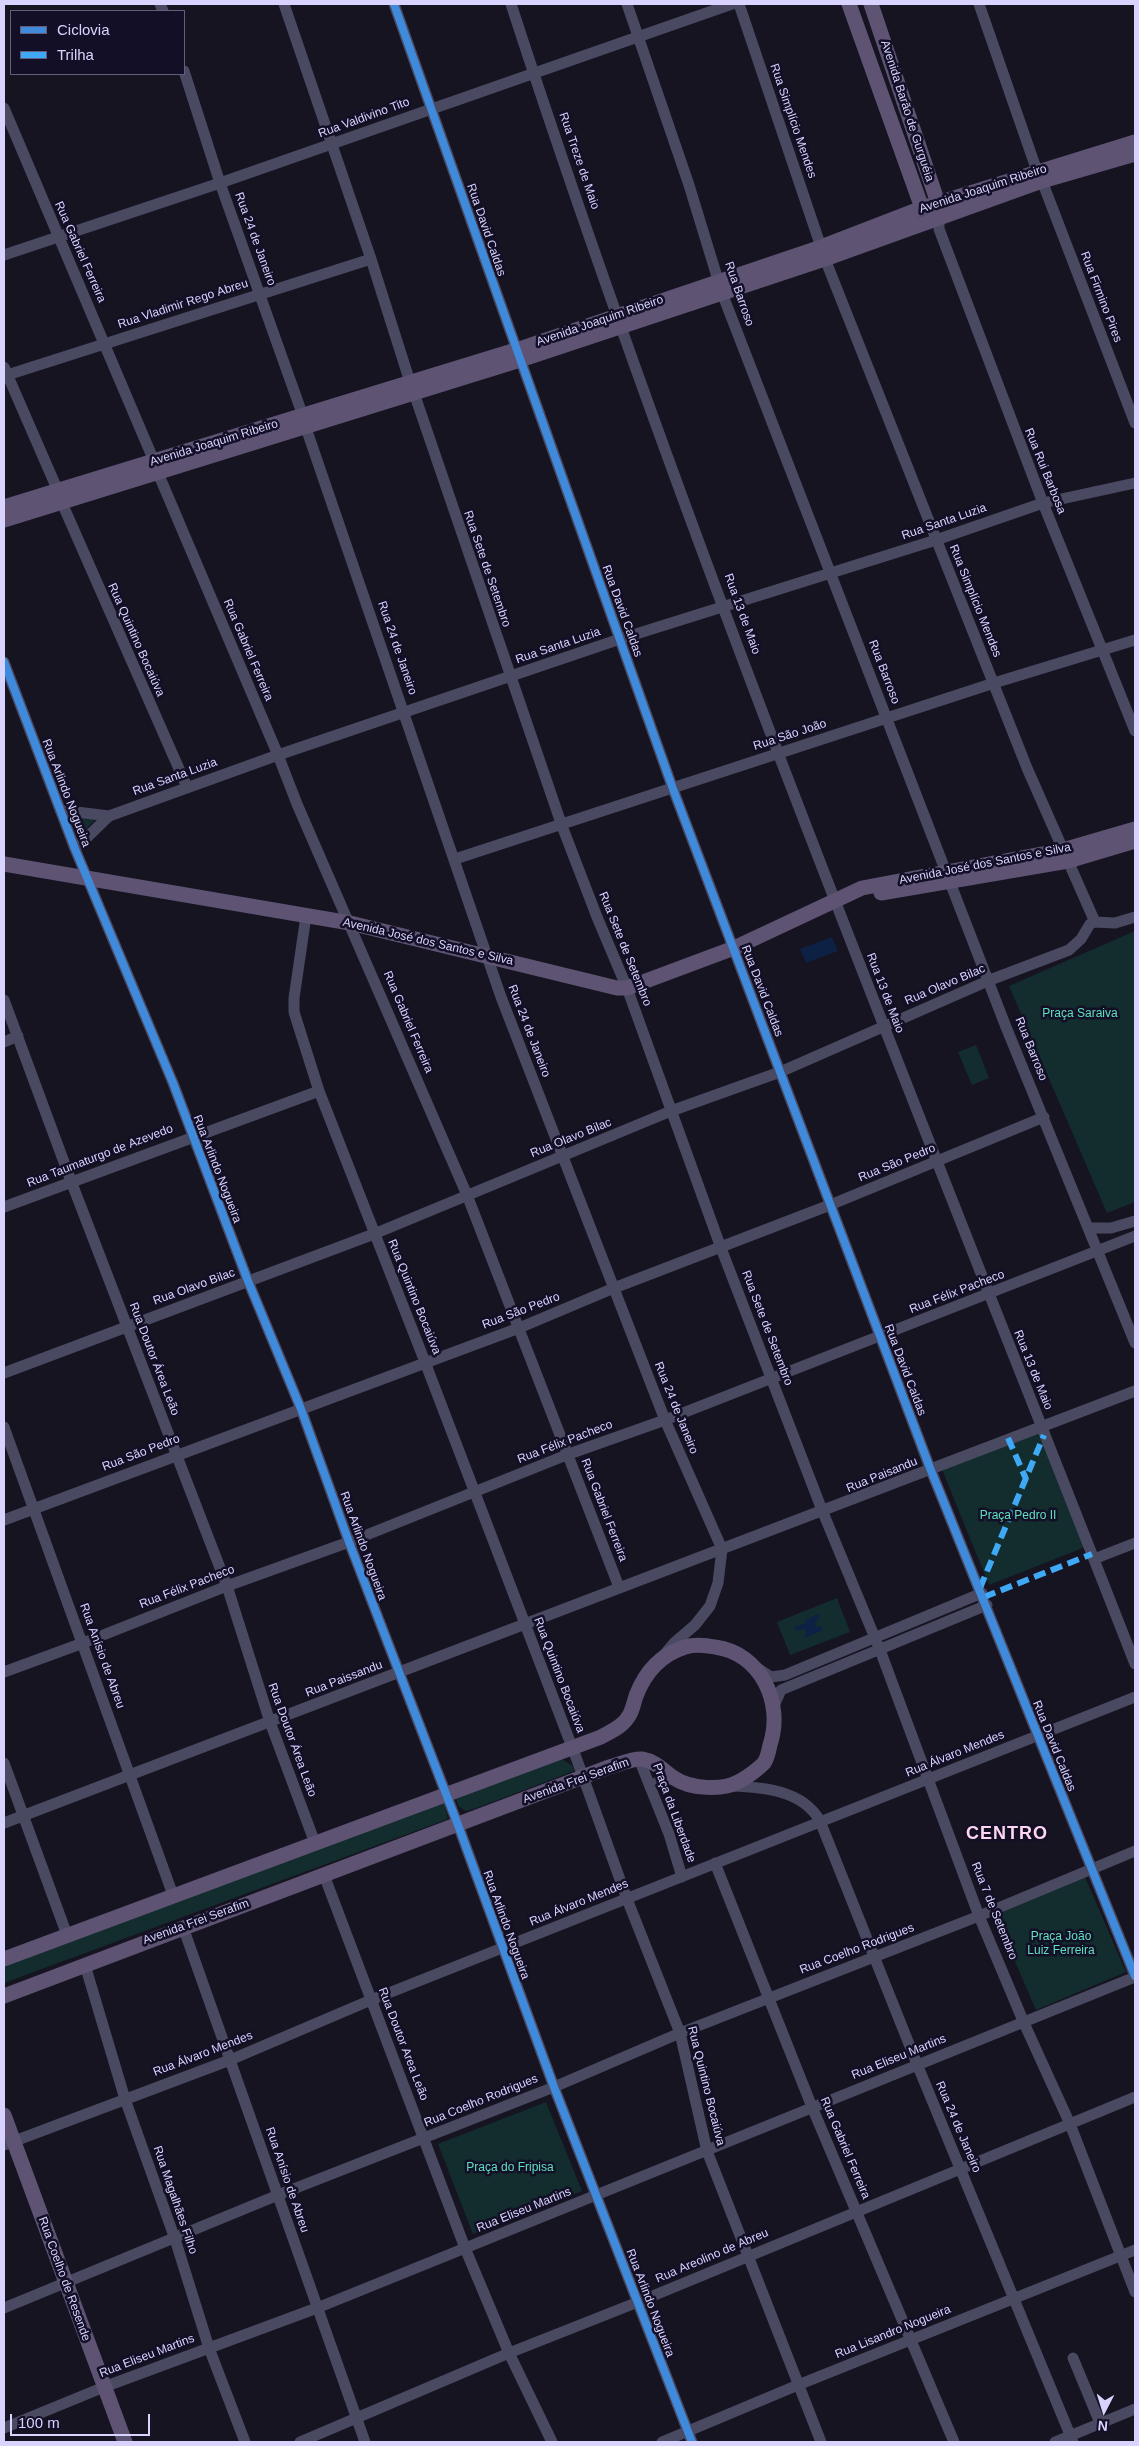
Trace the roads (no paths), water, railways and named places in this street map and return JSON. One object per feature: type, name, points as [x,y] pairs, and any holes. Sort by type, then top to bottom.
[{"type":"main road","name":"Avenida Barão de Gurguéia","points":[[849,4],[922,208]]},
{"type":"main road","name":"Avenida Barão de Gurguéia","points":[[872,4],[938,203],[939,218]]},
{"type":"main road","name":"Avenida Joaquim Ribeiro","points":[[4,520],[60,497],[518,355],[823,253],[939,218],[1039,176],[1135,142]]},
{"type":"main road","name":"Avenida Joaquim Ribeiro","points":[[823,253],[922,208],[1039,176],[1135,154]]},
{"type":"main road","name":"Avenida Joaquim Ribeiro","points":[[4,508],[60,497]]},
{"type":"main road","name":"Avenida José dos Santos e Silva","points":[[1065,855],[1135,829]]},
{"type":"main road","name":"Avenida José dos Santos e Silva","points":[[4,864],[350,923],[617,988],[628,988],[734,948],[862,888],[949,877],[1135,842]]},
{"type":"main road","name":"Avenida Frei Serafim","points":[[4,1959],[573,1748],[619,1727],[630,1714],[646,1676],[659,1660],[688,1646],[704,1645],[724,1648],[741,1655],[758,1669],[768,1688],[773,1708],[774,1734],[765,1762],[739,1782],[717,1787],[693,1786],[676,1780],[649,1761],[639,1759],[183,1927],[4,1996]]},
{"type":"main road","name":"Rua Coelho de Resende","points":[[4,2115],[9,2143],[66,2282],[126,2442]]},
{"type":"street","name":"Rua Sete de Setembro","points":[[284,4],[330,145],[371,258],[412,388],[510,678],[562,826],[597,917],[628,988],[721,1248],[822,1510]]},
{"type":"street","name":"Rua David Caldas","points":[[394,4],[673,789],[930,1468],[982,1592],[1135,1977]]},
{"type":"street","name":"Rua Treze de Maio","points":[[511,4],[619,320]]},
{"type":"street","name":"Rua Barroso","points":[[627,4],[721,287],[949,877],[1135,1343]]},
{"type":"street","name":"Rua Valdivino Tito","points":[[4,256],[57,236],[330,145],[533,72],[638,38],[732,4]]},
{"type":"street","name":"Rua Simplício Mendes","points":[[740,4],[823,253],[994,683],[1065,855],[1095,922]]},
{"type":"street","name":"Rua Firmino Pires","points":[[979,4],[1039,176],[1135,423]]},
{"type":"street","name":"Rua 24 de Janeiro","points":[[185,74],[220,183],[455,859],[485,955],[665,1420],[722,1549]]},
{"type":"street","name":"Rua Gabriel Ferreira","points":[[4,108],[57,236],[105,344],[297,804],[467,1195],[619,1587]]},
{"type":"street","name":"Rua Rui Barbosa","points":[[939,218],[939,229],[1043,503],[1135,730]]},
{"type":"street","name":"Rua Vladimir Rego Abreu","points":[[5,373],[105,344],[371,258]]},
{"type":"street","name":"Rua 13 de Maio","points":[[619,320],[805,828],[836,900],[988,1295],[1135,1664]]},
{"type":"street","name":"Rua Quintino Bocaiúva","points":[[5,373],[187,788]]},
{"type":"street","name":"Rua Santa Luzia","points":[[76,849],[109,816],[278,755],[510,678],[620,639],[936,540],[1043,503],[1135,483]]},
{"type":"street","name":"Rua São João","points":[[455,859],[562,826],[994,683],[1135,640]]},
{"type":"street","name":"Rua Arlindo Nogueira","points":[[4,662],[60,810],[170,1075],[248,1282],[301,1409],[398,1673],[458,1825],[554,2087],[690,2437]]},
{"type":"street","name":"Rua Santa Luzia","points":[[60,810],[109,816]]},
{"type":"street","name":"Rua Quintino Bocaiúva","points":[[306,916],[294,998],[294,1012],[319,1091],[573,1748],[627,1899],[680,2033],[707,2151],[821,2442]]},
{"type":"street","points":[[1095,922],[1115,924],[1135,917]]},
{"type":"street","name":"Rua Olavo Bilac","points":[[4,1373],[374,1234],[671,1111],[780,1072],[990,980],[1069,950],[1081,939],[1090,924],[1095,922]]},
{"type":"street","name":"Rua Doutor Área Leão","points":[[4,1000],[226,1586],[270,1722],[315,1843]]},
{"type":"street","points":[[4,1042],[18,1036]]},
{"type":"street","name":"Rua Taumaturgo de Azevedo","points":[[4,1207],[319,1091]]},
{"type":"street","name":"Rua São Pedro","points":[[4,1520],[176,1454],[519,1328],[614,1288],[721,1248],[937,1162],[1044,1117]]},
{"type":"street","points":[[1089,1228],[1111,1228],[1135,1220]]},
{"type":"street","name":"Rua Félix Pacheco","points":[[4,1672],[226,1586],[349,1542],[569,1454],[665,1420],[1135,1236]]},
{"type":"street","name":"Rua Paisandu","points":[[722,1549],[1135,1391]]},
{"type":"street","name":"Rua Anísio de Abreu","points":[[4,1427],[173,1895]]},
{"type":"street","name":"Rua 7 de Setembro","points":[[822,1510],[880,1650],[980,1916],[1024,2023],[1070,2124],[1135,2292]]},
{"type":"street","points":[[1094,1559],[1135,1543]]},
{"type":"street","points":[[659,1660],[674,1642],[695,1625],[710,1606],[718,1583],[722,1549]]},
{"type":"street","name":"Rua Paissandu","points":[[4,1823],[722,1549]]},
{"type":"street","points":[[758,1669],[771,1677],[776,1677],[982,1592]]},
{"type":"street","points":[[963,1600],[968,1613]]},
{"type":"street","points":[[773,1708],[781,1690],[987,1605]]},
{"type":"street","points":[[928,1615],[933,1627]]},
{"type":"street","points":[[819,1660],[824,1673]]},
{"type":"street","name":"Rua Álvaro Mendes","points":[[9,2143],[230,2060],[371,2000],[1135,1697]]},
{"type":"street","name":"Praça da Liberdade","points":[[639,1759],[669,1834],[682,1877]]},
{"type":"street","points":[[4,1763],[67,1935]]},
{"type":"street","points":[[650,1787],[663,1779],[676,1780]]},
{"type":"street","points":[[717,1787],[755,1787],[786,1793],[817,1814],[820,1821]]},
{"type":"street","name":"Rua 24 de Janeiro","points":[[820,1821],[917,2064],[1072,2439]]},
{"type":"street","name":"Rua Coelho Rodrigues","points":[[4,2308],[278,2195],[554,2087],[680,2033],[980,1916],[1135,1851]]},
{"type":"street","name":"Rua Gabriel Ferreira","points":[[715,1864],[812,2107],[858,2211],[954,2442]]},
{"type":"street","name":"Rua Doutor Area Leão","points":[[324,1875],[465,2248],[509,2352],[552,2442]]},
{"type":"street","name":"Rua Anísio de Abreu","points":[[183,1927],[365,2442]]},
{"type":"street","name":"Rua Magalhães Filho","points":[[85,1965],[126,2099],[175,2239],[209,2348],[245,2442]]},
{"type":"street","name":"Rua Eliseu Martins","points":[[4,2428],[104,2387],[317,2308],[1135,1977]]},
{"type":"street","name":"Rua Areolino de Abreu","points":[[300,2442],[509,2352],[638,2302],[1135,2096]]},
{"type":"street","name":"Rua Lisandro Nogueira","points":[[662,2442],[690,2437],[798,2385],[1135,2250]]},
{"type":"street","points":[[1073,2358],[1100,2424]]},
{"type":"street","points":[[1054,2442],[1072,2439],[1135,2408]]},
{"type":"water","points":[[832,937],[838,951],[806,963],[800,949]]},
{"type":"water","points":[[818,1614],[820,1618],[814,1624],[817,1627],[821,1626],[823,1630],[805,1638],[806,1629],[796,1631],[795,1627],[806,1623],[805,1620]]},
{"type":"district","name":"CENTRO","points":[[1007,1834]]},
{"type":"park label","name":"Praça Saraiva","points":[[1080,1014]]},
{"type":"park label","name":"Praça Pedro II","points":[[1018,1516]]},
{"type":"park label","name":"Praça João Luiz Ferreira","points":[[1061,1944]]},
{"type":"park label","name":"Praça do Fripisa","points":[[510,2168]]}]
